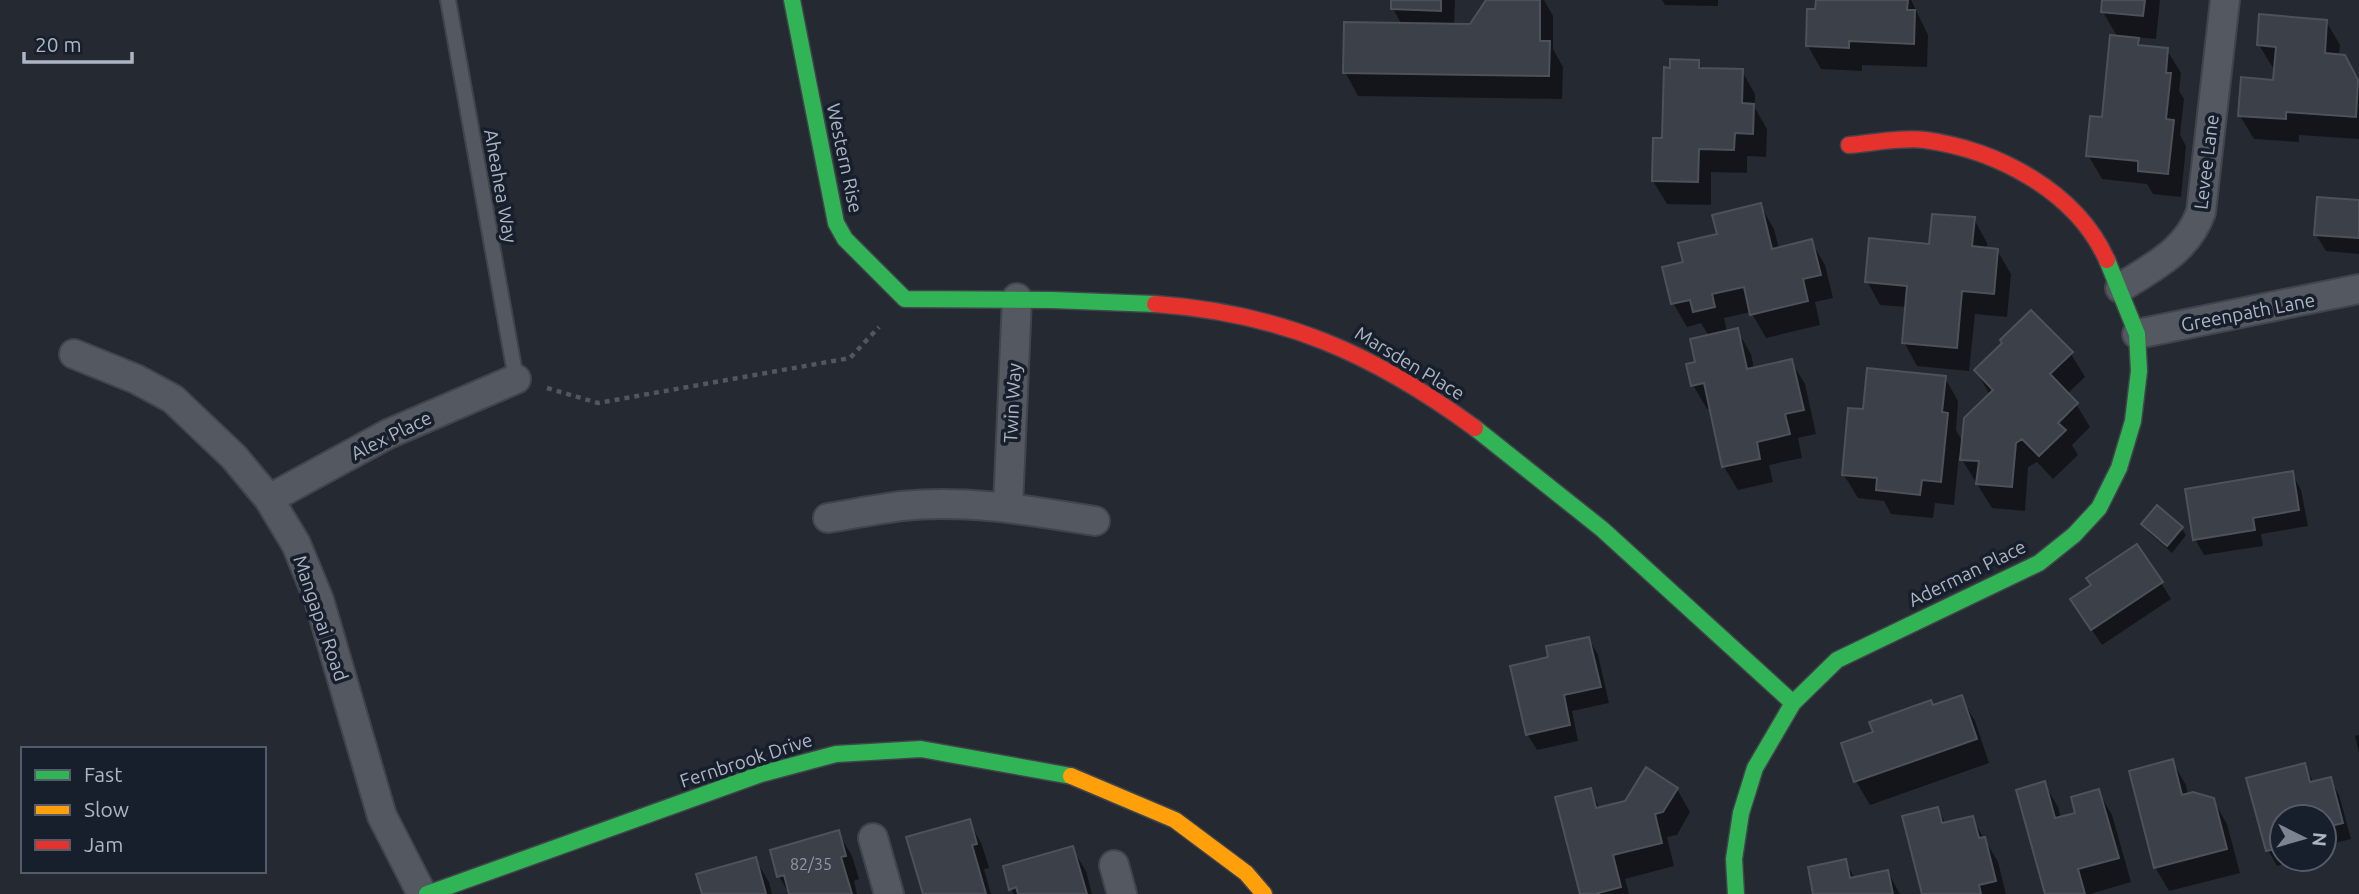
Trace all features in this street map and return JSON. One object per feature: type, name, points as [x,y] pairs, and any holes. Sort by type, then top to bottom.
[{"type":"street","name":"Western Rise","points":[[792,0],[836,223],[845,239],[905,299]]},
{"type":"street","name":"Levee Lane","points":[[2120,288],[2183,244],[2194,229],[2201,212],[2225,0]]},
{"type":"street","name":"Aderman Place","points":[[1736,894],[1734,859],[1741,813],[1755,768],[1793,703],[1837,660],[2039,563],[2074,535],[2099,508],[2119,468],[2133,421],[2139,371],[2137,334],[2101,246],[2067,204],[2036,180],[1984,155],[1923,140],[1849,145]]},
{"type":"street","name":"Greenpath Lane","points":[[2137,334],[2359,289]]},
{"type":"street","name":"Marsden Place","points":[[905,299],[1017,298],[1155,303],[1215,310],[1309,333],[1361,355],[1409,382],[1491,439],[1583,512],[1678,594],[1793,703]]},
{"type":"street","name":"Twin Way","points":[[1008,507],[1017,298]]},
{"type":"street","name":"Mangapai Road","points":[[74,354],[136,379],[173,399],[234,457],[269,499],[296,544],[319,600],[382,816],[425,894]]},
{"type":"street","name":"Alex Place","points":[[269,499],[388,434],[516,379]]},
{"type":"street","points":[[828,518],[902,506],[935,505],[1008,507],[1095,521]]},
{"type":"street","name":"Fernbrook Drive","points":[[425,894],[761,774],[836,754],[921,749],[1069,775],[1175,820],[1246,873],[1264,894]]},
{"type":"street","points":[[873,838],[889,894]]},
{"type":"street","points":[[1114,865],[1122,894]]},
{"type":"lane","name":"Aheahea Way","points":[[448,0],[516,379]]},
{"type":"path","points":[[516,379],[598,402],[850,358],[905,299]]},
{"type":"building","points":[[1391,0],[1441,0],[1441,11],[1391,9]]},
{"type":"building","points":[[1486,0],[1540,0],[1540,41],[1550,41],[1549,76],[1343,73],[1344,22],[1470,24]]},
{"type":"building","points":[[1816,0],[1908,0],[1907,10],[1915,10],[1914,44],[1849,41],[1849,48],[1806,46],[1807,9],[1815,9]]},
{"type":"building","points":[[2102,0],[2145,0],[2143,16],[2101,12]]},
{"type":"building","points":[[2259,14],[2327,20],[2325,53],[2345,55],[2358,80],[2356,117],[2286,112],[2286,119],[2238,116],[2241,77],[2273,80],[2276,47],[2257,45]]},
{"type":"building","points":[[2110,35],[2139,38],[2138,45],[2168,48],[2166,73],[2171,73],[2166,119],[2174,120],[2168,174],[2138,171],[2138,161],[2086,156],[2090,116],[2102,117]]},
{"type":"building","points":[[1670,59],[1699,60],[1699,68],[1743,69],[1742,103],[1754,104],[1753,134],[1735,133],[1734,150],[1699,149],[1698,182],[1652,181],[1653,138],[1662,138],[1664,67],[1670,68]]},
{"type":"building","points":[[2317,197],[2359,200],[2359,238],[2314,235]]},
{"type":"building","points":[[1761,203],[1772,249],[1812,239],[1821,275],[1803,279],[1808,301],[1750,315],[1744,287],[1712,294],[1715,307],[1693,312],[1690,300],[1671,304],[1662,267],[1683,262],[1678,243],[1717,234],[1712,215]]},
{"type":"building","points":[[1932,214],[1975,217],[1972,246],[1998,249],[1994,294],[1962,291],[1957,348],[1902,343],[1907,286],[1865,282],[1869,238],[1929,244]]},
{"type":"building","points":[[2031,310],[2073,352],[2050,374],[2078,403],[2058,423],[2066,430],[2039,456],[2022,439],[2016,443],[2012,487],[1976,484],[1979,461],[1960,460],[1964,418],[1993,390],[1974,370]]},
{"type":"building","points":[[1738,328],[1747,369],[1792,359],[1804,410],[1785,414],[1790,434],[1757,442],[1760,459],[1722,467],[1704,383],[1691,386],[1686,364],[1695,362],[1690,339]]},
{"type":"building","points":[[1867,368],[1946,376],[1942,412],[1948,413],[1941,482],[1922,480],[1920,495],[1876,490],[1877,478],[1842,475],[1848,408],[1863,409]]},
{"type":"building","points":[[2293,471],[2299,510],[2253,518],[2255,530],[2193,540],[2185,489]]},
{"type":"building","points":[[2157,505],[2183,527],[2167,546],[2141,524]]},
{"type":"building","points":[[2137,544],[2163,582],[2091,630],[2070,599],[2091,585],[2086,578]]},
{"type":"building","points":[[1589,637],[1601,687],[1564,695],[1570,725],[1526,735],[1510,666],[1548,657],[1546,646]]},
{"type":"building","points":[[1962,695],[1977,739],[1854,782],[1841,743],[1873,732],[1869,722],[1931,700],[1933,705]]},
{"type":"building","points":[[2173,759],[2182,795],[2193,792],[2214,798],[2227,849],[2154,868],[2129,771]]},
{"type":"building","points":[[2305,763],[2310,782],[2331,777],[2338,803],[2268,803],[2266,851],[2246,778]]},
{"type":"building","points":[[1646,767],[1678,788],[1663,812],[1655,814],[1662,843],[1613,855],[1621,887],[1595,894],[1580,894],[1555,797],[1591,788],[1596,808],[1625,801]]},
{"type":"building","points":[[2045,781],[2055,818],[2075,813],[2071,797],[2099,789],[2119,858],[2078,869],[2085,894],[2045,894],[2016,790]]},
{"type":"building","points":[[2338,804],[2343,823],[2338,824]]},
{"type":"building","points":[[1938,807],[1942,823],[1973,816],[1979,838],[1985,837],[1996,881],[1979,885],[1981,894],[1922,894],[1902,816]]},
{"type":"building","points":[[970,819],[977,844],[972,845],[986,894],[923,894],[906,837]]},
{"type":"building","points":[[839,830],[846,856],[841,857],[852,894],[789,894],[784,875],[777,877],[770,850]]},
{"type":"building","points":[[1073,846],[1087,894],[1018,894],[1016,887],[1009,890],[1003,866]]},
{"type":"building","points":[[756,857],[766,894],[702,894],[696,874]]},
{"type":"building","points":[[1846,859],[1850,878],[1888,870],[1893,894],[1813,894],[1808,867]]},
{"type":"traffic: fast","points":[[792,0],[836,223],[845,239],[905,299],[1155,304]]},
{"type":"traffic: fast","points":[[1736,894],[1734,859],[1741,813],[1755,768],[1793,703],[1837,660],[2039,563],[2074,535],[2099,508],[2119,468],[2133,421],[2139,371],[2137,334],[2107,260]]},
{"type":"traffic: fast","points":[[1475,428],[1602,529],[1793,703]]},
{"type":"traffic: fast","points":[[427,894],[761,774],[836,754],[921,749],[1071,776]]},
{"type":"traffic: slow","points":[[1071,776],[1175,820],[1246,873],[1264,894]]},
{"type":"traffic: jam","points":[[1849,145],[1925,140],[1952,145],[2006,164],[2055,194],[2093,235],[2107,260]]},
{"type":"traffic: jam","points":[[1155,304],[1244,317],[1325,342],[1400,379],[1475,428]]}]
